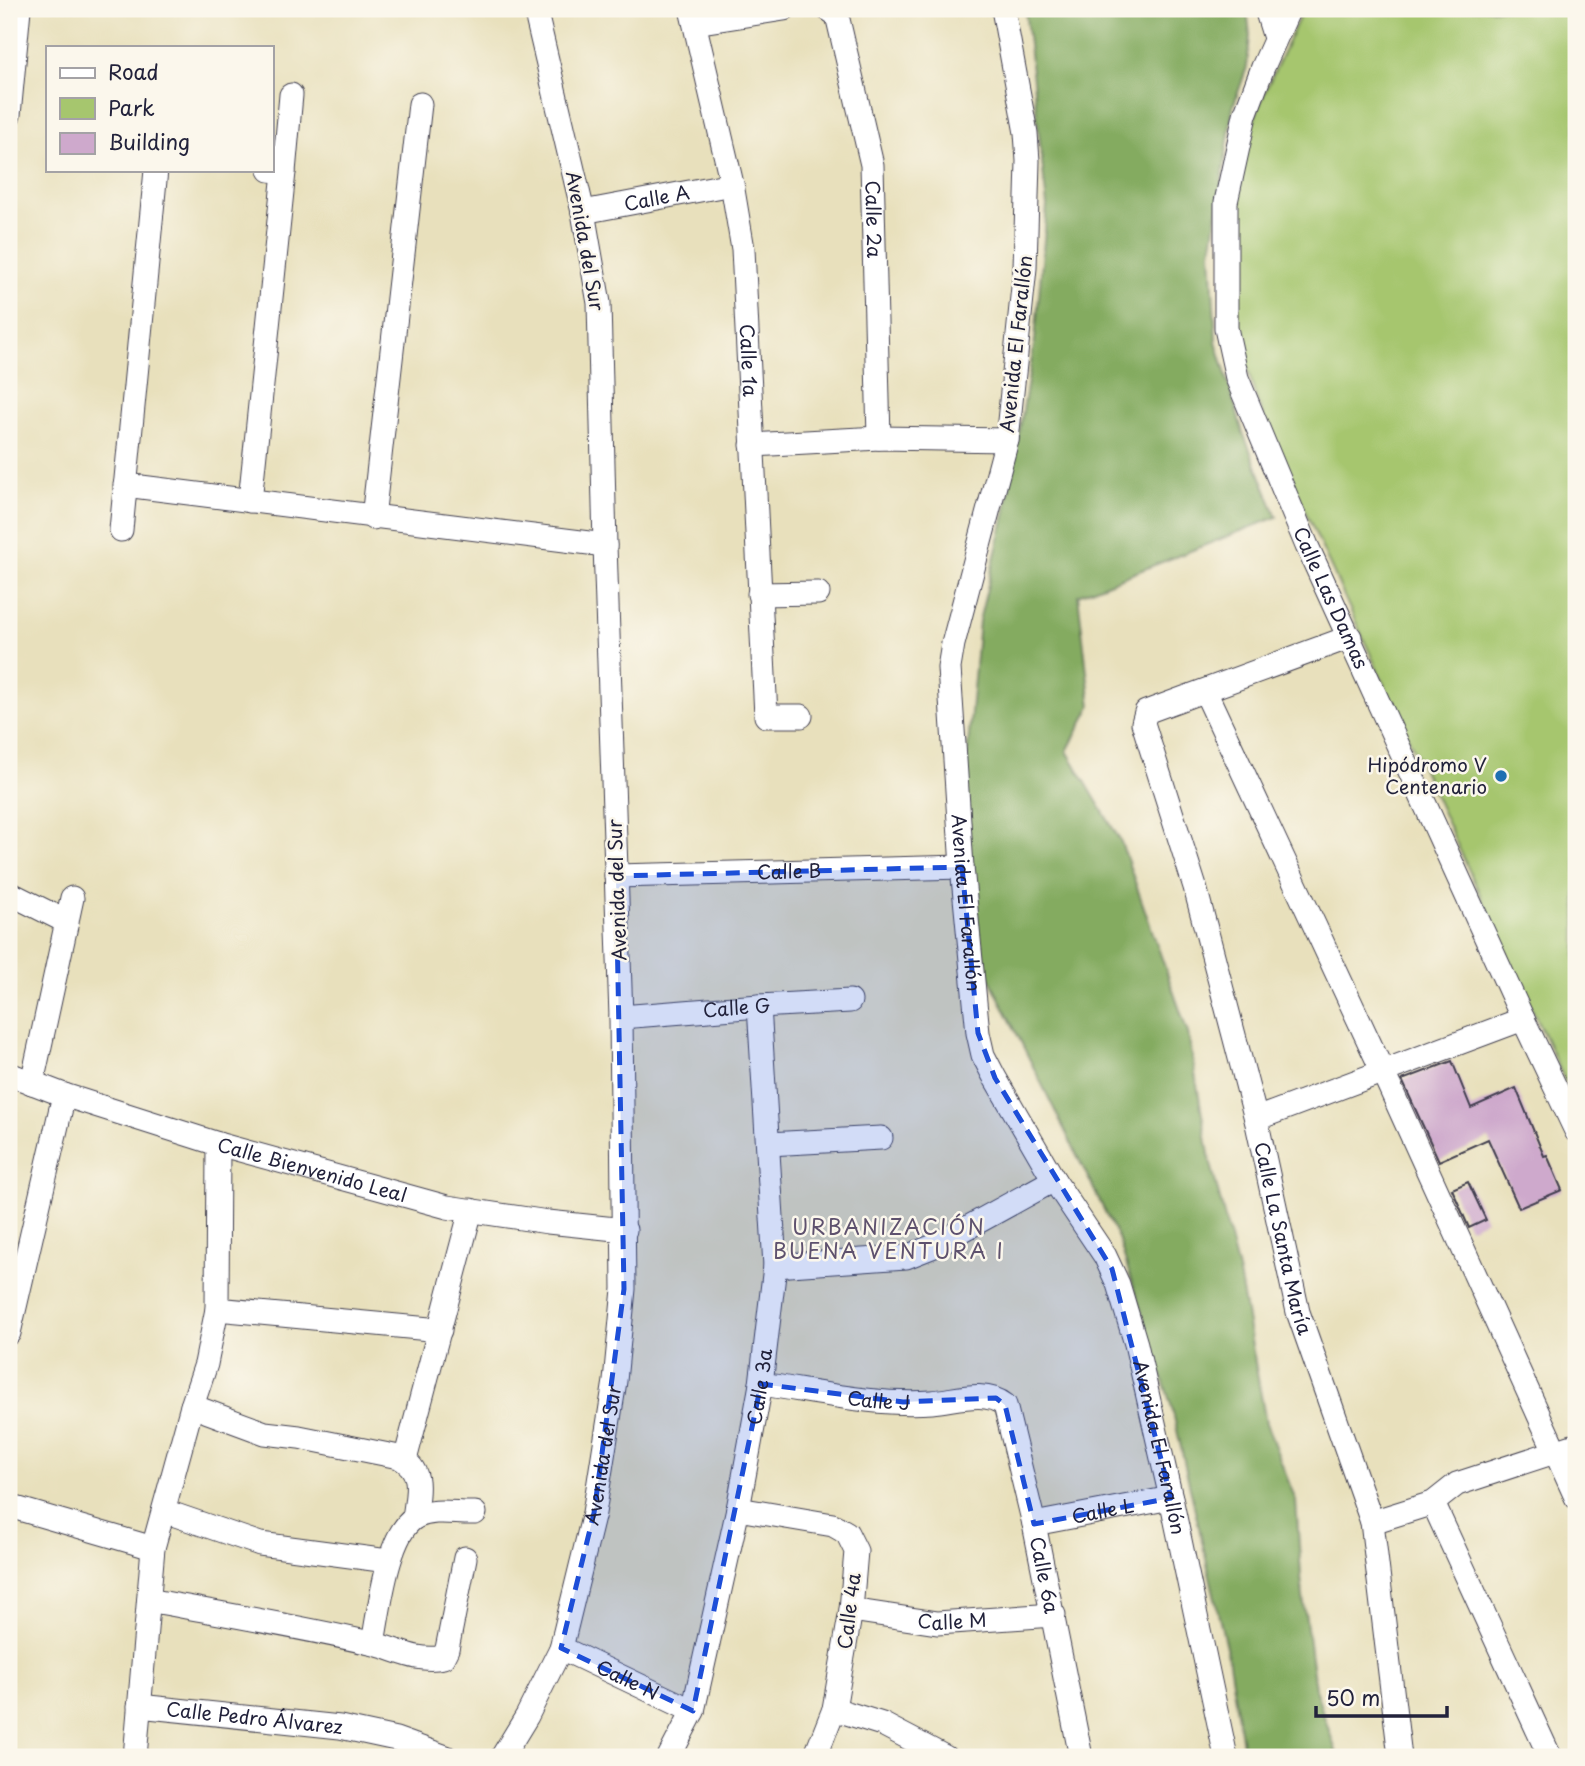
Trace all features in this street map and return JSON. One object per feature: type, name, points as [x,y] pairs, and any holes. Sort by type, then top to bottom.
[{"type":"street","points":[[9,115],[19,9]]},
{"type":"street","name":"Avenida del Sur","points":[[502,1757],[527,1716],[561,1648],[594,1513],[615,1381],[625,1289],[621,1017],[599,303],[583,212],[534,9]]},
{"type":"street","points":[[693,16],[784,9]]},
{"type":"street","name":"Calle 2a","points":[[828,9],[837,15],[872,165],[879,438]]},
{"type":"street","name":"Avenida El Farallón","points":[[1003,9],[1022,104],[1028,160],[1025,268],[1007,440],[949,668],[962,867],[978,1033],[983,1055],[1054,1180],[1105,1256],[1118,1283],[1136,1343],[1226,1757]]},
{"type":"street","points":[[1266,9],[1275,38]]},
{"type":"street","name":"Calle Las Damas","points":[[1289,9],[1245,115],[1226,202],[1226,328],[1237,378],[1307,546],[1576,1130]]},
{"type":"street","name":"Calle 1a","points":[[693,16],[732,184],[743,249],[765,716],[801,716]]},
{"type":"street","points":[[250,502],[277,171],[291,95]]},
{"type":"street","points":[[373,517],[420,104]]},
{"type":"street","points":[[121,530],[156,172]]},
{"type":"street","name":"Calle A","points":[[583,212],[732,184]]},
{"type":"street","points":[[752,445],[879,438],[1007,440]]},
{"type":"street","points":[[125,485],[605,545]]},
{"type":"street","points":[[759,594],[818,593]]},
{"type":"street","points":[[1350,637],[1205,691],[1382,1070],[1567,1449],[1576,1497]]},
{"type":"street","name":"Calle La Santa María","points":[[1205,691],[1146,712],[1143,723],[1195,887],[1256,1119],[1298,1312],[1372,1522],[1400,1757]]},
{"type":"street","name":"Calle B","points":[[616,876],[962,867]]},
{"type":"street","points":[[9,893],[67,922]]},
{"type":"street","points":[[32,1083],[72,898]]},
{"type":"street","name":"Calle G","points":[[621,1017],[850,1001]]},
{"type":"street","name":"Calle 3a","points":[[669,1757],[693,1711],[738,1509],[761,1384],[775,1266],[759,1006]]},
{"type":"street","points":[[1256,1119],[1523,1019]]},
{"type":"street","name":"Calle Bienvenido Leal","points":[[9,1074],[64,1095],[218,1144],[447,1207],[625,1230]]},
{"type":"street","points":[[9,1333],[64,1095]]},
{"type":"street","points":[[768,1144],[881,1138]]},
{"type":"street","points":[[135,1757],[153,1548],[206,1364],[217,1309],[218,1144]]},
{"type":"street","points":[[775,1266],[906,1257],[934,1246],[1054,1180]]},
{"type":"street","points":[[405,1460],[471,1210]]},
{"type":"street","points":[[217,1309],[440,1330]]},
{"type":"street","name":"Calle J","points":[[761,1384],[894,1402],[932,1402],[985,1396],[996,1398]]},
{"type":"street","name":"Calle 6a","points":[[996,1398],[1004,1405],[1034,1524],[1082,1757]]},
{"type":"street","points":[[192,1406],[265,1433],[299,1437],[405,1460],[412,1464],[417,1475],[418,1491],[414,1518]]},
{"type":"street","points":[[1372,1522],[1433,1503],[1457,1484],[1567,1449]]},
{"type":"street","name":"Calle L","points":[[1034,1524],[1171,1498]]},
{"type":"street","points":[[1433,1503],[1550,1757]]},
{"type":"street","points":[[9,1506],[153,1548]]},
{"type":"street","name":"Calle 4a","points":[[738,1509],[833,1525],[847,1533],[856,1551],[851,1610],[834,1709],[815,1757]]},
{"type":"street","points":[[164,1511],[260,1544],[388,1561]]},
{"type":"street","points":[[373,1643],[388,1561],[405,1528],[414,1518],[429,1513],[475,1513]]},
{"type":"street","points":[[149,1600],[373,1643],[415,1658],[443,1657],[450,1637],[465,1558]]},
{"type":"street","name":"Calle M","points":[[851,1610],[937,1623],[1054,1615]]},
{"type":"street","name":"Calle N","points":[[561,1648],[693,1711]]},
{"type":"street","name":"Calle Pedro Álvarez","points":[[139,1706],[340,1727],[396,1739],[446,1757]]},
{"type":"street","points":[[834,1709],[890,1728],[945,1757]]},
{"type":"highlighted area","points":[[962,867],[978,1033],[995,1078],[1112,1269],[1171,1498],[1034,1524],[1005,1405],[996,1398],[903,1402],[761,1384],[693,1711],[561,1648],[594,1513],[624,1289],[616,876]]},
{"type":"green space","points":[[1025,9],[1247,9],[1250,35],[1247,67],[1233,107],[1211,252],[1216,341],[1243,433],[1277,517],[1078,595],[1091,706],[1067,751],[1121,842],[1188,1033],[1210,1160],[1239,1274],[1266,1423],[1296,1501],[1302,1589],[1315,1689],[1338,1757],[1244,1757],[1228,1656],[1172,1408],[1118,1238],[968,935],[960,837],[979,621],[1005,515],[1035,340],[1047,206]]},
{"type":"green space","name":"Hipódromo V Centenario","points":[[1303,9],[1576,9],[1576,1105],[1276,447],[1256,399],[1247,364],[1234,278],[1237,191],[1253,123]]},
{"type":"building","points":[[1452,1061],[1471,1108],[1516,1088],[1544,1156],[1547,1155],[1562,1190],[1519,1208],[1488,1139],[1439,1161],[1402,1080]]},
{"type":"building","points":[[1468,1182],[1486,1220],[1469,1228],[1452,1189]]},
{"type":"place","name":"Hipódromo V Centenario","points":[[1501,776]]},
{"type":"district","name":"URBANIZACIÓN BUENA VENTURA I","points":[[889,1240]]}]
